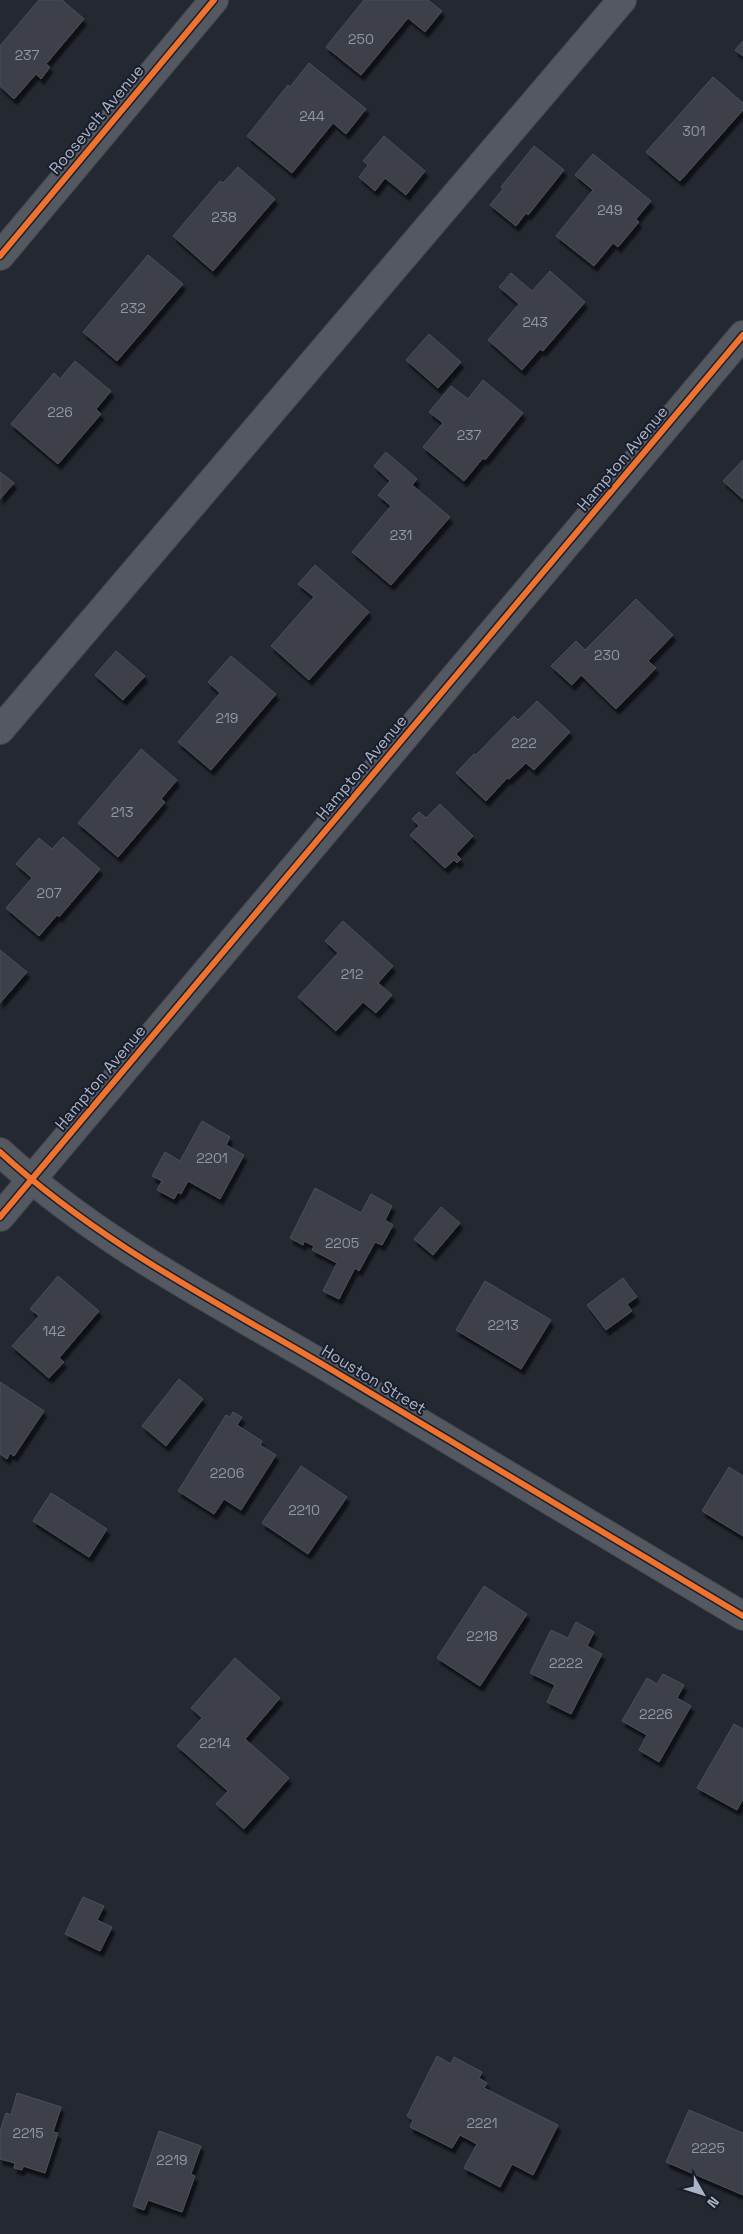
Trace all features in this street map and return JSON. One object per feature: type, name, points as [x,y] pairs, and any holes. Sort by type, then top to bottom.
[{"type":"street","name":"Roosevelt Avenue","points":[[0,256],[214,0]]},
{"type":"street","points":[[0,730],[622,0]]},
{"type":"street","name":"Hampton Avenue","points":[[0,1217],[743,335]]},
{"type":"street","name":"Houston Street","points":[[0,1152],[31,1180],[136,1256],[326,1366],[743,1616]]},
{"type":"building","points":[[39,0],[62,0],[84,19],[46,64],[50,67],[41,79],[36,74],[14,99],[0,86],[0,46]]},
{"type":"building","points":[[364,0],[428,0],[442,11],[425,32],[408,18],[361,75],[326,47]]},
{"type":"building","points":[[743,41],[743,56],[735,50]]},
{"type":"building","points":[[309,63],[366,109],[346,134],[333,123],[292,173],[247,136],[288,85],[290,87]]},
{"type":"building","points":[[713,77],[743,103],[743,110],[680,181],[646,152]]},
{"type":"building","points":[[384,136],[425,171],[406,195],[385,178],[375,191],[359,177],[368,165],[363,161]]},
{"type":"building","points":[[534,146],[564,170],[528,215],[526,213],[516,226],[490,205],[503,189],[501,187]]},
{"type":"building","points":[[593,154],[651,201],[636,219],[639,222],[618,247],[613,243],[594,266],[556,236],[593,190],[575,175]]},
{"type":"building","points":[[238,167],[275,199],[213,271],[173,236],[220,181],[223,183]]},
{"type":"building","points":[[148,255],[183,284],[117,361],[83,332]]},
{"type":"building","points":[[550,271],[585,302],[543,351],[540,349],[522,370],[488,340],[519,304],[499,287],[511,273],[532,291]]},
{"type":"building","points":[[429,334],[461,362],[438,388],[406,360]]},
{"type":"building","points":[[75,361],[111,391],[96,409],[101,414],[58,464],[11,424],[54,373],[60,379]]},
{"type":"building","points":[[483,380],[523,413],[485,460],[483,458],[464,481],[423,447],[443,423],[429,412],[451,386],[468,399]]},
{"type":"building","points":[[386,452],[417,479],[412,485],[450,517],[391,585],[352,552],[391,506],[378,495],[390,481],[374,466]]},
{"type":"building","points":[[743,460],[743,499],[723,481]]},
{"type":"building","points":[[0,472],[14,483],[0,499]]},
{"type":"building","points":[[315,565],[369,612],[309,680],[271,646],[314,597],[298,584]]},
{"type":"building","points":[[636,599],[673,635],[648,661],[656,668],[616,709],[581,675],[572,685],[551,666],[576,641],[585,650]]},
{"type":"building","points":[[116,651],[145,676],[123,700],[95,675]]},
{"type":"building","points":[[231,656],[276,694],[211,770],[178,742],[220,693],[208,682]]},
{"type":"building","points":[[537,701],[570,732],[534,770],[526,763],[509,779],[507,778],[486,801],[456,773],[514,716],[518,720]]},
{"type":"building","points":[[141,749],[177,780],[161,799],[165,802],[118,857],[78,823]]},
{"type":"building","points":[[440,804],[473,836],[456,854],[461,859],[457,863],[454,860],[445,868],[410,835],[419,826],[412,819],[419,812],[426,818]]},
{"type":"building","points":[[63,837],[100,869],[59,917],[57,915],[39,936],[6,908],[32,878],[16,864],[39,838],[52,849]]},
{"type":"building","points":[[343,921],[393,966],[378,983],[392,995],[376,1013],[363,1002],[336,1031],[298,997],[338,953],[325,941]]},
{"type":"building","points":[[0,950],[27,972],[0,1003]]},
{"type":"building","points":[[202,1121],[230,1137],[226,1145],[244,1155],[220,1199],[188,1181],[181,1194],[178,1192],[174,1199],[157,1190],[162,1181],[152,1176],[165,1152],[180,1161]]},
{"type":"building","points":[[315,1188],[361,1213],[371,1194],[392,1206],[385,1220],[393,1225],[382,1245],[375,1242],[359,1271],[355,1268],[339,1299],[323,1291],[337,1263],[312,1250],[314,1246],[304,1241],[303,1245],[290,1238]]},
{"type":"building","points":[[441,1207],[460,1223],[433,1255],[414,1239]]},
{"type":"building","points":[[58,1276],[99,1311],[59,1358],[64,1362],[49,1378],[12,1346],[39,1316],[30,1309]]},
{"type":"building","points":[[623,1278],[637,1297],[627,1304],[632,1311],[606,1330],[587,1305]]},
{"type":"building","points":[[485,1281],[551,1320],[521,1369],[456,1330]]},
{"type":"building","points":[[179,1379],[203,1399],[166,1446],[142,1426]]},
{"type":"building","points":[[0,1382],[44,1411],[14,1456],[10,1453],[7,1459],[0,1454]]},
{"type":"building","points":[[233,1412],[242,1417],[237,1425],[262,1441],[260,1445],[276,1455],[241,1510],[224,1499],[214,1514],[178,1491],[226,1415],[230,1417]]},
{"type":"building","points":[[301,1466],[347,1497],[308,1554],[262,1523]]},
{"type":"building","points":[[729,1467],[743,1476],[743,1536],[702,1511]]},
{"type":"building","points":[[51,1493],[107,1529],[89,1557],[33,1521]]},
{"type":"building","points":[[484,1586],[527,1614],[480,1686],[437,1658]]},
{"type":"building","points":[[576,1622],[594,1632],[587,1646],[602,1654],[571,1714],[547,1702],[555,1685],[530,1673],[551,1630],[568,1638]]},
{"type":"building","points":[[235,1658],[280,1698],[245,1739],[289,1778],[244,1829],[216,1804],[228,1791],[177,1746],[202,1718],[191,1708]]},
{"type":"building","points":[[663,1674],[684,1685],[677,1698],[691,1706],[659,1762],[639,1750],[647,1735],[622,1721],[647,1678],[657,1684]]},
{"type":"building","points":[[734,1724],[743,1729],[743,1799],[737,1810],[697,1788]]},
{"type":"building","points":[[83,1897],[104,1906],[97,1920],[112,1927],[100,1951],[65,1934]]},
{"type":"building","points":[[437,2056],[451,2064],[454,2057],[482,2072],[479,2078],[487,2083],[484,2088],[558,2125],[533,2175],[512,2164],[500,2187],[464,2168],[477,2144],[460,2135],[452,2148],[410,2127],[413,2120],[407,2116]]},
{"type":"building","points":[[17,2093],[61,2107],[53,2132],[58,2133],[45,2173],[23,2166],[22,2170],[14,2168],[15,2163],[0,2159],[0,2131],[6,2113],[11,2115]]},
{"type":"building","points":[[689,2110],[743,2133],[743,2195],[666,2162]]},
{"type":"building","points":[[159,2131],[201,2146],[191,2174],[195,2176],[182,2212],[148,2200],[144,2210],[133,2206]]},
{"type":"cycle path","points":[[0,256],[214,0]]},
{"type":"cycle path","points":[[0,1217],[743,335]]},
{"type":"cycle path","points":[[0,1152],[76,1214],[116,1242],[743,1616]]}]
